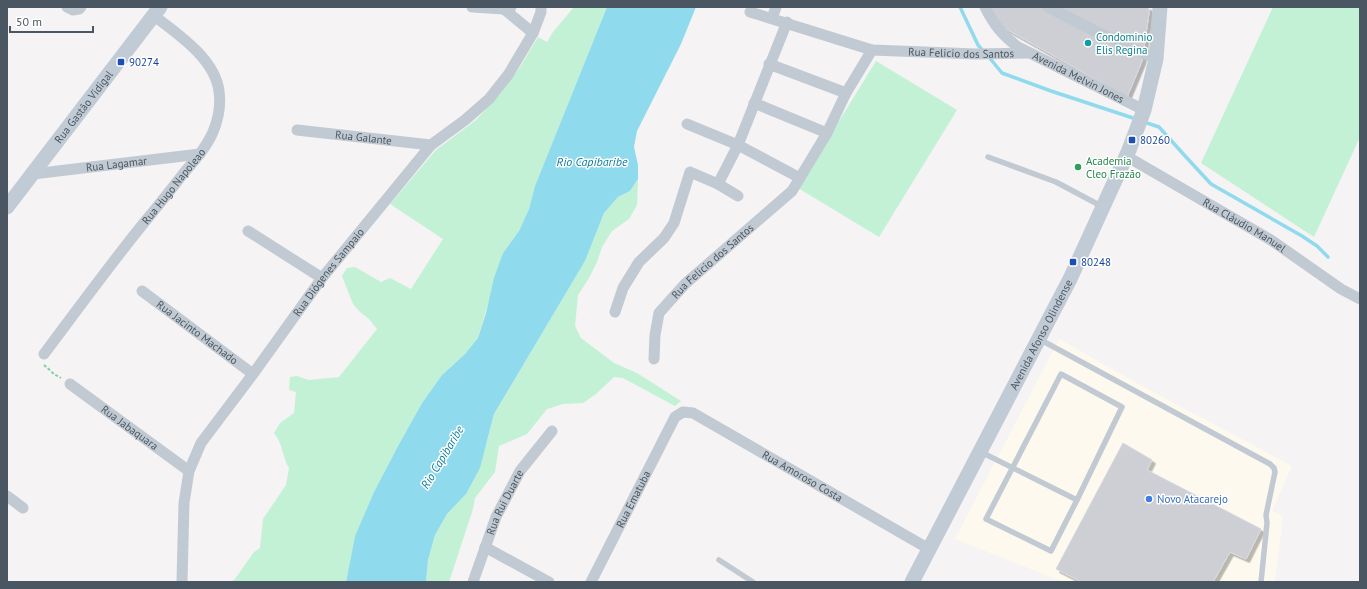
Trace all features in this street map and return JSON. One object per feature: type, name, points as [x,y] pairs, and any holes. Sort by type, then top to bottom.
[{"type":"main road","name":"Avenida Afonso Olindense","points":[[912,582],[1070,279],[1126,156],[1141,116],[1156,59],[1160,7]]},
{"type":"main road","name":"Rua Gastão Vidigal","points":[[10,199],[33,174],[156,11]]},
{"type":"street","points":[[68,7],[74,10],[81,7]]},
{"type":"street","points":[[472,7],[508,8],[533,33]]},
{"type":"street","name":"Rua Diógenes Sampaio","points":[[182,582],[184,504],[189,471],[201,443],[322,278],[431,145],[465,120],[489,99],[508,75],[533,33],[542,12],[541,7]]},
{"type":"street","points":[[772,18],[776,7]]},
{"type":"street","name":"Avenida Melvin Jones","points":[[985,7],[993,24],[1007,39],[1141,116]]},
{"type":"street","points":[[1048,7],[1097,32],[1156,59]]},
{"type":"street","name":"Rua Hugo Napoleao","points":[[44,354],[138,230],[200,154],[213,133],[219,111],[220,95],[216,78],[202,57],[170,28],[156,11]]},
{"type":"street","points":[[750,12],[787,22],[872,50]]},
{"type":"street","points":[[718,184],[738,145],[787,22]]},
{"type":"street","name":"Rua Felicio dos Santos","points":[[654,359],[655,335],[659,313],[685,284],[792,191],[827,133],[846,93],[872,50],[976,54],[1029,53]]},
{"type":"street","points":[[769,64],[846,93]]},
{"type":"street","points":[[754,103],[827,133]]},
{"type":"street","points":[[687,124],[738,145],[800,178]]},
{"type":"street","name":"Rua Galante","points":[[296,130],[431,145]]},
{"type":"street","name":"Rua Lagamar","points":[[33,174],[200,154]]},
{"type":"street","name":"Rua Cláudio Manuel","points":[[1126,156],[1271,240],[1341,288],[1360,299]]},
{"type":"street","points":[[615,312],[622,288],[639,262],[664,238],[674,223],[690,172],[718,184],[738,196]]},
{"type":"street","points":[[248,231],[322,278]]},
{"type":"street","name":"Rua Jacinto Machado","points":[[142,291],[253,374]]},
{"type":"street","name":"Rua Jabaquara","points":[[70,384],[189,471]]},
{"type":"street","name":"Rua Amoroso Costa","points":[[675,417],[683,412],[693,413],[929,548]]},
{"type":"street","name":"Rua Ematuba","points":[[591,582],[675,417]]},
{"type":"street","name":"Rua Rui Duarte","points":[[473,582],[496,517],[520,471],[552,431]]},
{"type":"street","points":[[7,496],[23,508]]},
{"type":"street","points":[[485,547],[549,582]]},
{"type":"lane","points":[[988,157],[1056,182],[1103,207]]},
{"type":"lane","points":[[1038,339],[1270,464],[1274,468],[1275,472],[1266,515],[1267,523],[1260,582]]},
{"type":"lane","points":[[1061,374],[1122,407],[1051,551],[986,519],[1013,468],[1061,374]]},
{"type":"lane","points":[[980,451],[1077,500]]},
{"type":"lane","points":[[718,560],[753,582]]},
{"type":"path","points":[[44,354],[43,363],[54,374],[70,384]]},
{"type":"shaded area","points":[[1059,339],[1144,387],[1292,466],[1272,511],[1283,516],[1275,582],[1063,582],[955,539]]},
{"type":"green space","points":[[574,7],[607,7],[535,186],[529,209],[519,231],[503,253],[478,338],[465,354],[442,375],[422,403],[398,446],[374,492],[355,536],[346,582],[231,582],[235,579],[254,552],[260,548],[263,519],[286,485],[289,468],[279,441],[274,433],[280,423],[294,413],[296,392],[289,390],[290,377],[297,376],[309,380],[339,377],[377,329],[353,304],[342,276],[347,268],[355,267],[381,282],[390,278],[411,289],[443,239],[390,204],[436,150],[476,120],[501,93],[520,67],[538,37],[547,42],[553,32]]},
{"type":"green space","points":[[1273,7],[1360,7],[1360,137],[1314,237],[1201,163]]},
{"type":"green space","points":[[876,61],[957,110],[879,237],[798,188]]},
{"type":"green space","points":[[638,179],[637,205],[629,219],[612,231],[602,247],[589,278],[578,295],[575,326],[581,338],[614,363],[637,373],[681,401],[675,406],[623,378],[614,377],[596,394],[583,403],[563,404],[547,409],[527,434],[499,446],[495,472],[475,498],[473,509],[449,582],[426,582],[428,560],[435,535],[447,514],[466,494],[487,442],[494,414],[585,261],[604,213],[618,197],[630,191]]},
{"type":"water","name":"Rio Capibaribe","points":[[607,7],[696,7],[681,44],[637,131],[634,147],[638,165],[638,179],[630,191],[618,197],[604,213],[585,261],[494,414],[480,468],[466,494],[447,514],[435,535],[428,560],[426,582],[346,582],[355,536],[374,492],[398,446],[422,403],[442,375],[465,354],[478,338],[486,313],[494,278],[503,253],[519,231],[529,209],[535,186]]},
{"type":"building","name":"Condominio Elis Regina","points":[[991,7],[1148,7],[1149,13],[1142,61],[1127,97],[999,25]]},
{"type":"building","name":"Novo Atacarejo","points":[[1123,443],[1152,460],[1147,470],[1261,529],[1246,559],[1230,552],[1213,582],[1082,582],[1056,569]]},
{"type":"waterway","points":[[960,7],[978,45],[984,52]]},
{"type":"waterway","points":[[988,56],[1002,73],[1136,119]]},
{"type":"waterway","points":[[1144,122],[1159,127],[1211,184],[1302,236],[1317,246],[1328,257]]},
{"type":"place","name":"Condominio Elis Regina","points":[[1088,43]]},
{"type":"place","name":"90274","points":[[121,62]]},
{"type":"place","name":"80260","points":[[1132,140]]},
{"type":"place","name":"Academia Cleo Frazão","points":[[1078,167]]},
{"type":"place","name":"80248","points":[[1073,262]]},
{"type":"place","name":"Novo Atacarejo","points":[[1149,499]]}]
